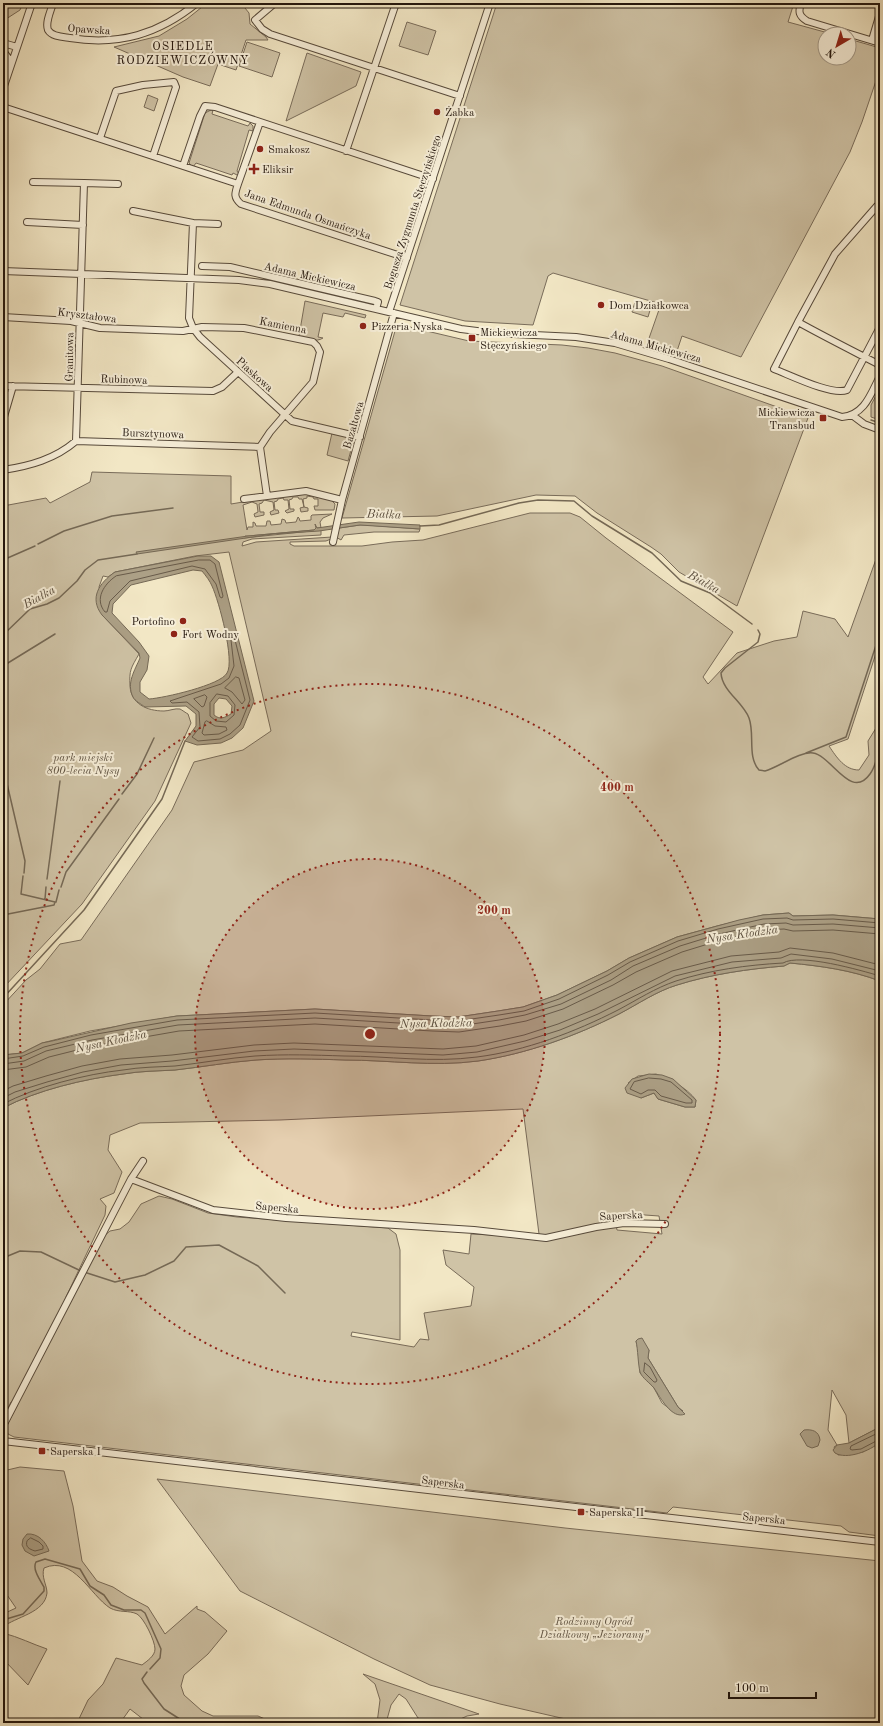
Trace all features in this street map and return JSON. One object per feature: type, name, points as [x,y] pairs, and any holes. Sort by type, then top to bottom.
[{"type":"street","points":[[3,89],[32,3]]},
{"type":"street","name":"Opawska","points":[[53,3],[47,26],[49,31],[54,35],[88,41],[110,41],[135,36],[156,29],[179,17],[197,3]]},
{"type":"street","points":[[275,3],[255,20],[262,29],[270,34],[460,96]]},
{"type":"street","points":[[346,151],[396,3]]},
{"type":"street","name":"Bogusza Zygmunta Stęczyńskiego","points":[[391,313],[407,258],[490,3]]},
{"type":"street","points":[[801,3],[799,9],[800,15],[804,20],[880,43]]},
{"type":"street","points":[[872,40],[880,12]]},
{"type":"street","points":[[3,43],[16,48]]},
{"type":"street","points":[[10,69],[8,59],[3,51],[16,48]]},
{"type":"street","points":[[100,138],[116,91],[171,81],[176,83],[176,87],[153,156]]},
{"type":"street","points":[[183,166],[200,116],[205,106],[215,107],[433,180]]},
{"type":"street","name":"Jana Edmunda Osmańczyka","points":[[3,107],[238,184],[235,196],[236,200],[241,204],[407,258]]},
{"type":"street","points":[[238,184],[260,122]]},
{"type":"street","points":[[33,182],[118,184]]},
{"type":"street","points":[[81,274],[84,184]]},
{"type":"street","points":[[880,208],[877,206],[835,254],[774,369],[828,389],[847,390],[880,327]]},
{"type":"street","points":[[134,211],[193,223],[218,224]]},
{"type":"street","points":[[26,222],[83,225]]},
{"type":"street","points":[[193,223],[189,318],[193,328]]},
{"type":"street","name":"Adama Mickiewicza","points":[[202,266],[230,268],[376,301],[378,302],[376,309]]},
{"type":"street","points":[[230,268],[230,279]]},
{"type":"street","name":"Adama Mickiewicza","points":[[3,271],[190,277],[230,279],[270,284],[468,330],[493,333],[570,337],[615,343],[662,357],[842,417],[852,415]]},
{"type":"street","name":"Granitowa","points":[[76,441],[81,274]]},
{"type":"street","name":"Bazaltowa","points":[[333,542],[342,500],[360,437],[391,313]]},
{"type":"street","name":"Kryształowa","points":[[3,317],[80,322],[100,328],[182,331],[193,328]]},
{"type":"street","points":[[798,322],[880,365]]},
{"type":"street","name":"Piaskowa","points":[[193,328],[200,337],[285,415],[296,422],[360,437]]},
{"type":"street","name":"Kamienna","points":[[193,328],[244,328],[310,341],[316,344],[320,352],[315,379],[309,389],[270,432],[260,447]]},
{"type":"street","name":"Rubinowa","points":[[3,386],[213,391],[222,387],[238,372]]},
{"type":"street","points":[[880,376],[863,407],[852,415],[864,424],[880,430]]},
{"type":"street","points":[[3,420],[13,386]]},
{"type":"street","points":[[3,470],[36,464],[76,441]]},
{"type":"street","name":"Bursztynowa","points":[[76,441],[260,447]]},
{"type":"street","points":[[260,447],[267,496]]},
{"type":"street","points":[[244,499],[306,491],[342,500]]},
{"type":"street","points":[[3,1426],[79,1278],[131,1180],[143,1161]]},
{"type":"street","name":"Saperska","points":[[131,1180],[213,1210],[286,1218],[474,1230],[546,1238],[596,1226],[617,1224],[665,1224]]},
{"type":"street","name":"Saperska","points":[[3,1440],[880,1542]]},
{"type":"green space","points":[[3,3],[23,3],[20,10],[3,21]]},
{"type":"green space","points":[[207,3],[241,3],[249,13],[250,24],[268,40],[246,40],[236,70],[218,64],[210,86],[183,77],[114,47],[159,36],[187,19]]},
{"type":"green space","points":[[497,3],[794,3],[788,22],[817,30],[817,66],[857,66],[857,41],[880,48],[880,69],[850,152],[741,357],[682,336],[676,354],[647,344],[661,304],[553,273],[548,276],[533,325],[465,321],[400,305]]},
{"type":"green space","points":[[407,22],[436,31],[428,55],[399,46]]},
{"type":"green space","points":[[247,42],[280,53],[272,77],[239,66]]},
{"type":"green space","points":[[307,53],[361,72],[356,86],[286,121]]},
{"type":"green space","points":[[148,95],[158,99],[154,111],[144,107]]},
{"type":"green space","points":[[213,110],[212,114],[248,126],[250,123],[253,126],[253,131],[249,130],[237,171],[239,176],[196,163],[193,167],[189,163],[205,113]]},
{"type":"green space","points":[[305,301],[366,315],[365,318],[345,313],[343,317],[323,313],[318,337],[323,338],[311,340],[299,336]]},
{"type":"green space","points":[[635,302],[651,307],[648,317],[632,312]]},
{"type":"green space","points":[[397,324],[469,341],[562,345],[615,353],[662,366],[808,418],[737,606],[679,572],[661,554],[597,513],[575,496],[536,495],[437,516],[342,518]]},
{"type":"green space","points":[[880,388],[880,420],[871,417],[871,405]]},
{"type":"green space","points":[[332,433],[348,436],[348,438],[354,439],[348,461],[327,455]]},
{"type":"green space","name":"park miejski 800-lecia Nysy","points":[[92,472],[231,476],[231,504],[243,502],[243,500],[307,494],[330,499],[335,504],[334,510],[315,510],[314,506],[318,506],[318,499],[307,496],[307,498],[303,499],[304,507],[302,499],[293,497],[289,500],[290,509],[294,509],[294,511],[287,513],[285,511],[289,509],[288,500],[284,500],[283,498],[274,502],[275,510],[278,510],[279,513],[271,515],[270,512],[274,510],[273,502],[264,500],[259,504],[260,512],[264,512],[264,515],[255,517],[254,514],[258,512],[257,504],[252,502],[243,505],[247,530],[248,527],[253,527],[253,522],[256,526],[266,526],[267,521],[270,521],[271,525],[281,524],[282,519],[285,520],[286,523],[296,522],[298,517],[300,521],[311,520],[312,515],[332,514],[323,518],[320,522],[321,528],[316,528],[314,530],[245,536],[244,538],[321,530],[321,535],[252,539],[243,542],[242,546],[256,542],[332,537],[326,541],[290,542],[290,544],[294,546],[362,546],[423,540],[530,513],[570,513],[580,517],[733,632],[703,677],[708,684],[737,653],[774,641],[797,637],[803,611],[835,619],[848,637],[880,548],[880,641],[848,739],[829,746],[845,766],[859,770],[869,755],[868,741],[876,728],[880,730],[880,919],[833,915],[793,916],[789,913],[763,915],[717,926],[677,937],[629,958],[607,971],[557,995],[523,1007],[498,1011],[458,1017],[315,1009],[177,1016],[90,1031],[42,1043],[22,1053],[3,1055],[3,1005],[26,980],[40,969],[60,944],[81,940],[172,810],[194,762],[243,750],[271,731],[229,552],[195,556],[115,572],[108,577],[103,576],[99,587],[105,618],[139,654],[130,673],[130,686],[133,698],[141,705],[152,710],[164,711],[180,709],[188,714],[191,723],[155,801],[82,904],[3,988],[3,506],[46,498],[50,503],[90,482]]},
{"type":"green space","points":[[300,508],[308,508],[308,511],[301,512]]},
{"type":"green space","points":[[360,525],[420,529],[419,532],[374,532],[344,535],[341,540],[336,537],[339,528]]},
{"type":"green space","points":[[790,963],[824,967],[847,971],[880,981],[880,1427],[849,1443],[846,1415],[832,1390],[828,1430],[837,1445],[834,1447],[838,1455],[863,1452],[880,1442],[880,1536],[849,1532],[841,1526],[673,1507],[667,1513],[14,1437],[8,1434],[6,1427],[17,1406],[11,1402],[3,1418],[3,1108],[31,1096],[61,1086],[93,1079],[129,1073],[175,1070],[246,1061],[267,1059],[300,1059],[362,1060],[411,1063],[461,1063],[496,1058],[532,1049],[586,1030],[655,994],[677,985],[730,972],[784,966]],"holes":[[[656,1074],[673,1081],[692,1095],[696,1100],[695,1107],[685,1107],[658,1099],[654,1093],[641,1098],[628,1083],[638,1076]],[[523,1109],[539,1234],[536,1240],[514,1236],[471,1234],[469,1254],[443,1250],[446,1265],[474,1287],[471,1306],[424,1313],[429,1340],[420,1339],[414,1347],[351,1336],[352,1332],[400,1340],[400,1250],[396,1234],[388,1228],[237,1217],[208,1213],[172,1199],[159,1196],[141,1204],[129,1222],[120,1229],[110,1231],[103,1237],[71,1300],[66,1297],[105,1215],[106,1206],[100,1199],[114,1193],[122,1172],[108,1150],[110,1135],[140,1123],[280,1120]],[[631,1214],[659,1216],[662,1234],[617,1230],[614,1215]],[[636,1341],[649,1350],[648,1358],[678,1407],[683,1411],[670,1409],[662,1403],[654,1388],[640,1373],[639,1354]]]},
{"type":"green space","points":[[20,1467],[64,1471],[73,1506],[82,1561],[97,1581],[113,1587],[148,1607],[165,1634],[197,1606],[197,1609],[205,1612],[227,1631],[208,1654],[184,1675],[181,1686],[184,1695],[202,1711],[213,1716],[258,1716],[274,1723],[148,1723],[130,1709],[120,1723],[77,1723],[88,1700],[103,1684],[116,1658],[142,1665],[154,1654],[155,1645],[140,1616],[131,1612],[110,1608],[80,1578],[64,1567],[54,1565],[44,1568],[43,1571],[47,1593],[45,1600],[41,1605],[29,1614],[8,1623],[3,1627],[3,1614],[16,1608],[3,1589],[3,1471]]},
{"type":"green space","name":"Rodzinny Ogród Działkowy „Jeziorany”","points":[[157,1479],[565,1528],[880,1561],[880,1723],[583,1723],[500,1704],[430,1685],[374,1659],[240,1591]]},
{"type":"green space","points":[[3,1633],[15,1636],[47,1649],[28,1685],[3,1659]]},
{"type":"green space","points":[[363,1674],[479,1714],[467,1716],[452,1723],[430,1723],[418,1718],[406,1699],[399,1694],[391,1705],[386,1723],[377,1723],[380,1700],[375,1684]]},
{"type":"water","points":[[359,522],[420,525],[420,529],[360,525],[319,531],[273,534],[137,554],[136,552],[248,536],[314,530],[316,528],[315,524],[317,528]]},
{"type":"water","points":[[198,556],[211,556],[219,562],[254,701],[243,728],[232,738],[221,743],[197,745],[185,741],[196,726],[196,714],[186,706],[145,707],[134,698],[130,687],[140,658],[139,653],[102,615],[96,603],[96,597],[100,586],[115,572]],"holes":[[[193,570],[202,571],[210,582],[215,594],[228,644],[229,666],[227,673],[223,678],[204,686],[167,696],[149,699],[140,692],[140,682],[147,670],[149,656],[139,642],[112,613],[113,604],[131,585]],[[219,698],[226,699],[232,706],[231,714],[226,717],[218,718],[214,715],[214,704]]]},
{"type":"water","name":"Nysa Kłodzka","points":[[789,913],[793,916],[833,915],[880,919],[880,981],[836,969],[790,963],[784,966],[744,970],[717,975],[677,985],[655,994],[586,1030],[532,1049],[496,1058],[461,1063],[411,1063],[362,1060],[300,1059],[267,1059],[246,1061],[175,1070],[129,1073],[93,1079],[61,1086],[31,1096],[3,1108],[3,1055],[22,1053],[42,1043],[131,1023],[177,1016],[315,1009],[458,1017],[523,1007],[557,995],[607,971],[629,958],[677,937],[739,920],[763,915]]},
{"type":"water","points":[[649,1074],[662,1075],[673,1079],[696,1100],[695,1107],[685,1107],[658,1099],[654,1093],[641,1098],[627,1093],[625,1088],[632,1079]]},
{"type":"water","points":[[642,1338],[649,1350],[648,1358],[678,1407],[685,1414],[680,1415],[671,1411],[654,1388],[641,1374],[639,1369],[636,1341]]},
{"type":"water","points":[[880,1427],[880,1442],[865,1451],[846,1456],[835,1453],[833,1450],[837,1445],[849,1443]]},
{"type":"water","points":[[804,1430],[812,1430],[818,1434],[820,1440],[818,1446],[812,1448],[807,1446],[800,1434]]},
{"type":"water","points":[[27,1534],[35,1535],[41,1539],[46,1544],[49,1551],[34,1556],[25,1551],[22,1545],[23,1539]]},
{"type":"waterway","points":[[871,420],[880,423]]},
{"type":"waterway","name":"Białka","points":[[420,526],[439,525],[519,503],[538,500],[574,501],[592,516],[652,553],[681,581],[710,593],[752,624]]},
{"type":"waterway","points":[[38,544],[64,531],[112,516],[173,508]]},
{"type":"waterway","points":[[3,560],[35,546]]},
{"type":"waterway","name":"Białka","points":[[3,635],[30,609],[47,604],[59,598],[77,581],[85,570],[98,560],[137,554]]},
{"type":"waterway","name":"Białka","points":[[758,630],[760,634],[758,642],[725,668],[721,673],[725,685],[749,718],[751,724],[753,759],[759,770],[765,771],[802,754],[813,753],[820,756],[842,775],[856,783],[863,781],[870,774],[874,768],[880,749]]},
{"type":"waterway","points":[[806,753],[846,737],[880,633]]},
{"type":"waterway","points":[[3,666],[55,634]]},
{"type":"waterway","points":[[122,794],[137,774],[154,738]]},
{"type":"waterway","points":[[3,998],[84,910],[162,799],[185,741]]},
{"type":"waterway","points":[[5,775],[25,861],[24,873]]},
{"type":"waterway","points":[[47,879],[60,781]]},
{"type":"waterway","points":[[61,887],[66,872],[119,799]]},
{"type":"waterway","points":[[3,915],[54,905],[55,902],[21,894],[23,876]]},
{"type":"waterway","points":[[45,899],[46,887]]},
{"type":"waterway","points":[[56,902],[59,890]]},
{"type":"waterway","points":[[84,1272],[115,1282],[145,1275],[174,1261],[186,1247],[219,1245],[258,1266],[285,1293]]},
{"type":"waterway","points":[[3,1258],[20,1251],[41,1252],[81,1271]]},
{"type":"waterway","points":[[3,1620],[23,1614],[44,1591],[44,1587],[35,1568],[36,1562],[45,1559],[80,1569],[90,1586],[104,1595],[111,1605],[124,1610],[141,1610],[145,1613],[161,1649],[160,1658],[150,1669]]},
{"type":"waterway","points":[[147,1672],[142,1679],[144,1683],[164,1709],[186,1723]]},
{"type":"place","name":"Żabka","points":[[437,112]]},
{"type":"place","name":"Smakosz","points":[[260,149]]},
{"type":"place","name":"Eliksir","points":[[254,169]]},
{"type":"place","name":"Dom Działkowca","points":[[601,305]]},
{"type":"place","name":"Pizzeria Nyska","points":[[363,326]]},
{"type":"place","name":"Mickiewicza Stęczyńskiego","points":[[472,338]]},
{"type":"place","name":"Mickiewicza Transbud","points":[[823,418]]},
{"type":"place","name":"Portofino","points":[[183,621]]},
{"type":"place","name":"Fort Wodny","points":[[174,634]]},
{"type":"place","name":"Saperska I","points":[[42,1451]]},
{"type":"place","name":"Saperska II","points":[[581,1512]]},
{"type":"district","name":"OSIEDLE RODZIEWICZÓWNY","points":[[183,53]]}]
